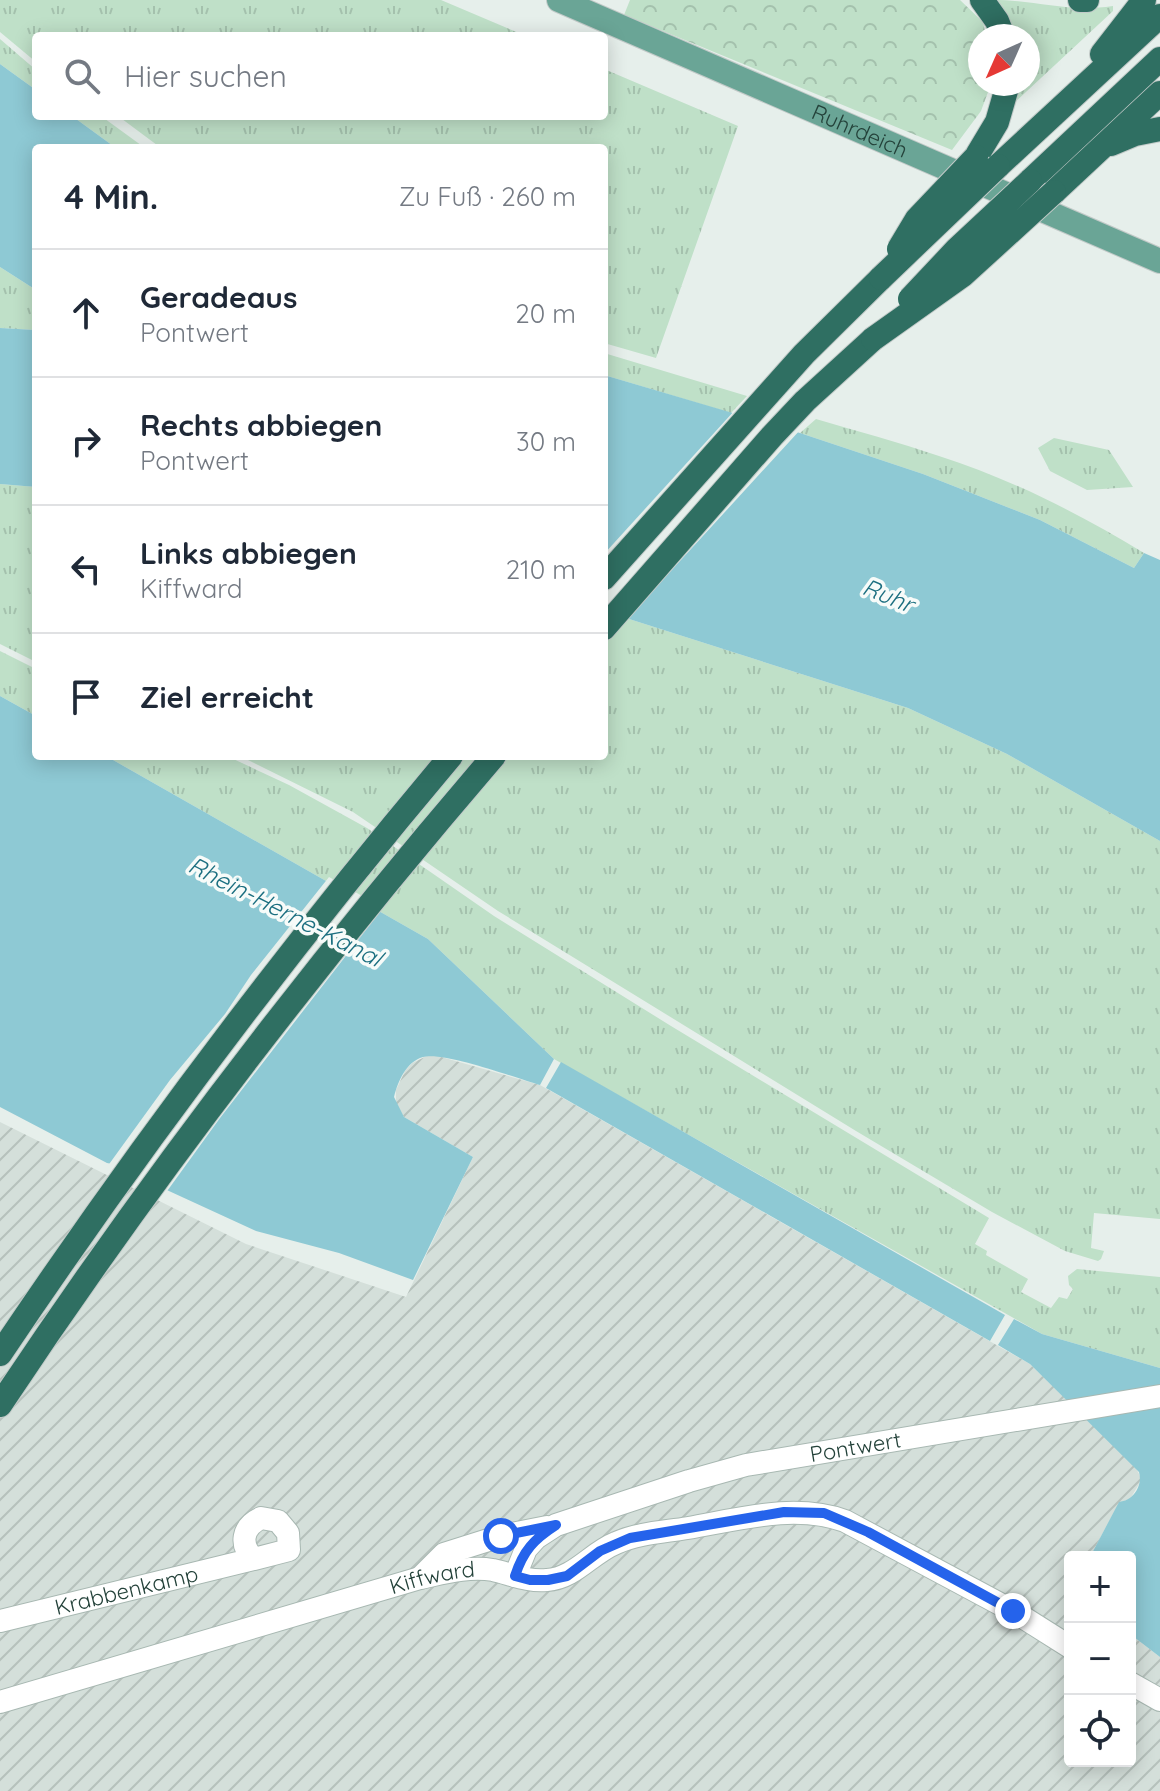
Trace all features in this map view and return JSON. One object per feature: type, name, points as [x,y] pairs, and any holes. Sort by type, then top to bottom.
[{"type":"highway","points":[[982,0],[998,24]]},
{"type":"highway","points":[[1080,0],[1087,0]]},
{"type":"highway","points":[[1058,109],[1144,0]]},
{"type":"highway","points":[[608,574],[804,354],[881,278],[987,162],[1058,109],[1160,16]]},
{"type":"highway","points":[[608,623],[805,401],[873,339],[957,249],[1160,59]]},
{"type":"highway","points":[[873,339],[963,275],[1160,93]]},
{"type":"highway","points":[[987,162],[1005,96]]},
{"type":"highway","points":[[1101,148],[1135,134],[1160,129]]},
{"type":"highway","points":[[0,1354],[103,1205],[318,916],[448,760]]},
{"type":"highway","points":[[0,1405],[55,1322],[198,1123],[346,935],[491,760]]},
{"type":"main road","name":"Ruhrdeich","points":[[559,0],[1160,261]]},
{"type":"street","name":"Pontwert","points":[[420,1578],[444,1554],[501,1536],[556,1525],[746,1465],[1160,1396]]},
{"type":"street","name":"Kiffward","points":[[0,1702],[420,1578],[471,1568],[530,1580],[548,1580],[567,1576],[600,1551],[630,1538],[784,1512],[824,1513],[868,1532],[1013,1611],[1064,1643]]},
{"type":"street","name":"Pontwert","points":[[515,1576],[526,1549],[556,1525]]},
{"type":"street","name":"Krabbenkamp","points":[[0,1621],[254,1559]]},
{"type":"street","points":[[1136,1686],[1160,1700]]},
{"type":"shaded area","points":[[427,1056],[438,1056],[540,1085],[1030,1364],[1135,1466],[1141,1478],[1139,1484],[1130,1499],[1119,1503],[1093,1551],[1064,1551],[1064,1767],[1136,1767],[1136,1639],[1160,1657],[1160,1791],[0,1791],[0,1122],[246,1244],[406,1297],[473,1157],[404,1117],[396,1104],[396,1090],[412,1063]]},
{"type":"green space","points":[[0,0],[441,0],[517,32],[32,32],[32,59],[0,32]]},
{"type":"green space","points":[[630,0],[960,0],[983,24],[968,24],[968,96],[987,96],[981,111],[952,150],[624,15]]},
{"type":"green space","points":[[993,0],[1081,8],[1113,6],[1113,11],[1040,79],[1040,24],[1005,24]]},
{"type":"green space","points":[[0,39],[32,67],[32,87],[0,64]]},
{"type":"green space","points":[[608,71],[738,126],[656,358],[608,344],[608,144],[156,144],[123,120],[608,120]]},
{"type":"green space","points":[[78,120],[106,120],[140,144],[110,144]]},
{"type":"green space","points":[[0,267],[32,287],[32,330],[0,328]]},
{"type":"green space","points":[[608,354],[747,396],[731,413],[608,376]]},
{"type":"green space","points":[[816,419],[992,475],[1070,511],[1144,553],[1134,568],[1040,520],[923,474],[800,433]]},
{"type":"green space","points":[[1054,438],[1109,450],[1133,487],[1087,490],[1050,471],[1038,448]]},
{"type":"green space","points":[[0,484],[32,487],[32,660],[0,644]]},
{"type":"green space","points":[[608,612],[908,708],[1007,754],[1160,841],[1160,1219],[1094,1213],[1091,1248],[1104,1251],[1101,1259],[1098,1261],[1065,1251],[992,1212],[856,1131],[498,911],[353,812],[248,760],[608,760]]},
{"type":"green space","points":[[0,651],[32,667],[32,714],[0,696]]},
{"type":"green space","points":[[113,760],[236,760],[367,828],[494,916],[989,1218],[975,1244],[987,1251],[986,1255],[1028,1279],[1021,1292],[1051,1308],[1059,1297],[1067,1299],[1073,1289],[1068,1276],[1077,1269],[1160,1277],[1160,1368],[1042,1334],[554,1059],[428,939]]},
{"type":"water","points":[[0,64],[32,87],[32,120],[78,120],[110,144],[32,144],[32,287],[0,267]]},
{"type":"water","points":[[0,328],[32,330],[32,487],[0,484]]},
{"type":"water","name":"Ruhr","points":[[608,376],[800,433],[923,474],[1040,520],[1134,568],[1144,553],[1160,560],[1160,841],[1007,754],[908,708],[608,612]]},
{"type":"water","name":"Rhein-Herne-Kanal","points":[[0,696],[32,714],[32,760],[113,760],[428,939],[554,1059],[540,1085],[462,1061],[433,1056],[417,1059],[404,1073],[394,1097],[404,1117],[473,1157],[413,1280],[339,1253],[256,1231],[145,1180],[116,1159],[112,1164],[107,1163],[0,1107]]},
{"type":"water","points":[[561,1062],[1005,1315],[990,1341],[546,1088]]},
{"type":"water","points":[[1014,1319],[1042,1334],[1160,1368],[1160,1657],[1136,1639],[1136,1551],[1093,1551],[1119,1502],[1129,1499],[1136,1492],[1140,1482],[1139,1472],[1030,1364],[998,1345]]},
{"type":"pier","points":[[735,410],[801,429],[625,621],[608,616],[608,550]]},
{"type":"pier","points":[[329,877],[383,908],[165,1194],[143,1184],[116,1164],[113,1168],[107,1167],[170,1080],[225,1014],[251,975]]},
{"type":"route","points":[[501,1536],[556,1525],[526,1549],[515,1576],[548,1580],[567,1576],[600,1551],[630,1538],[784,1512],[824,1513],[868,1532],[1013,1611]]}]
